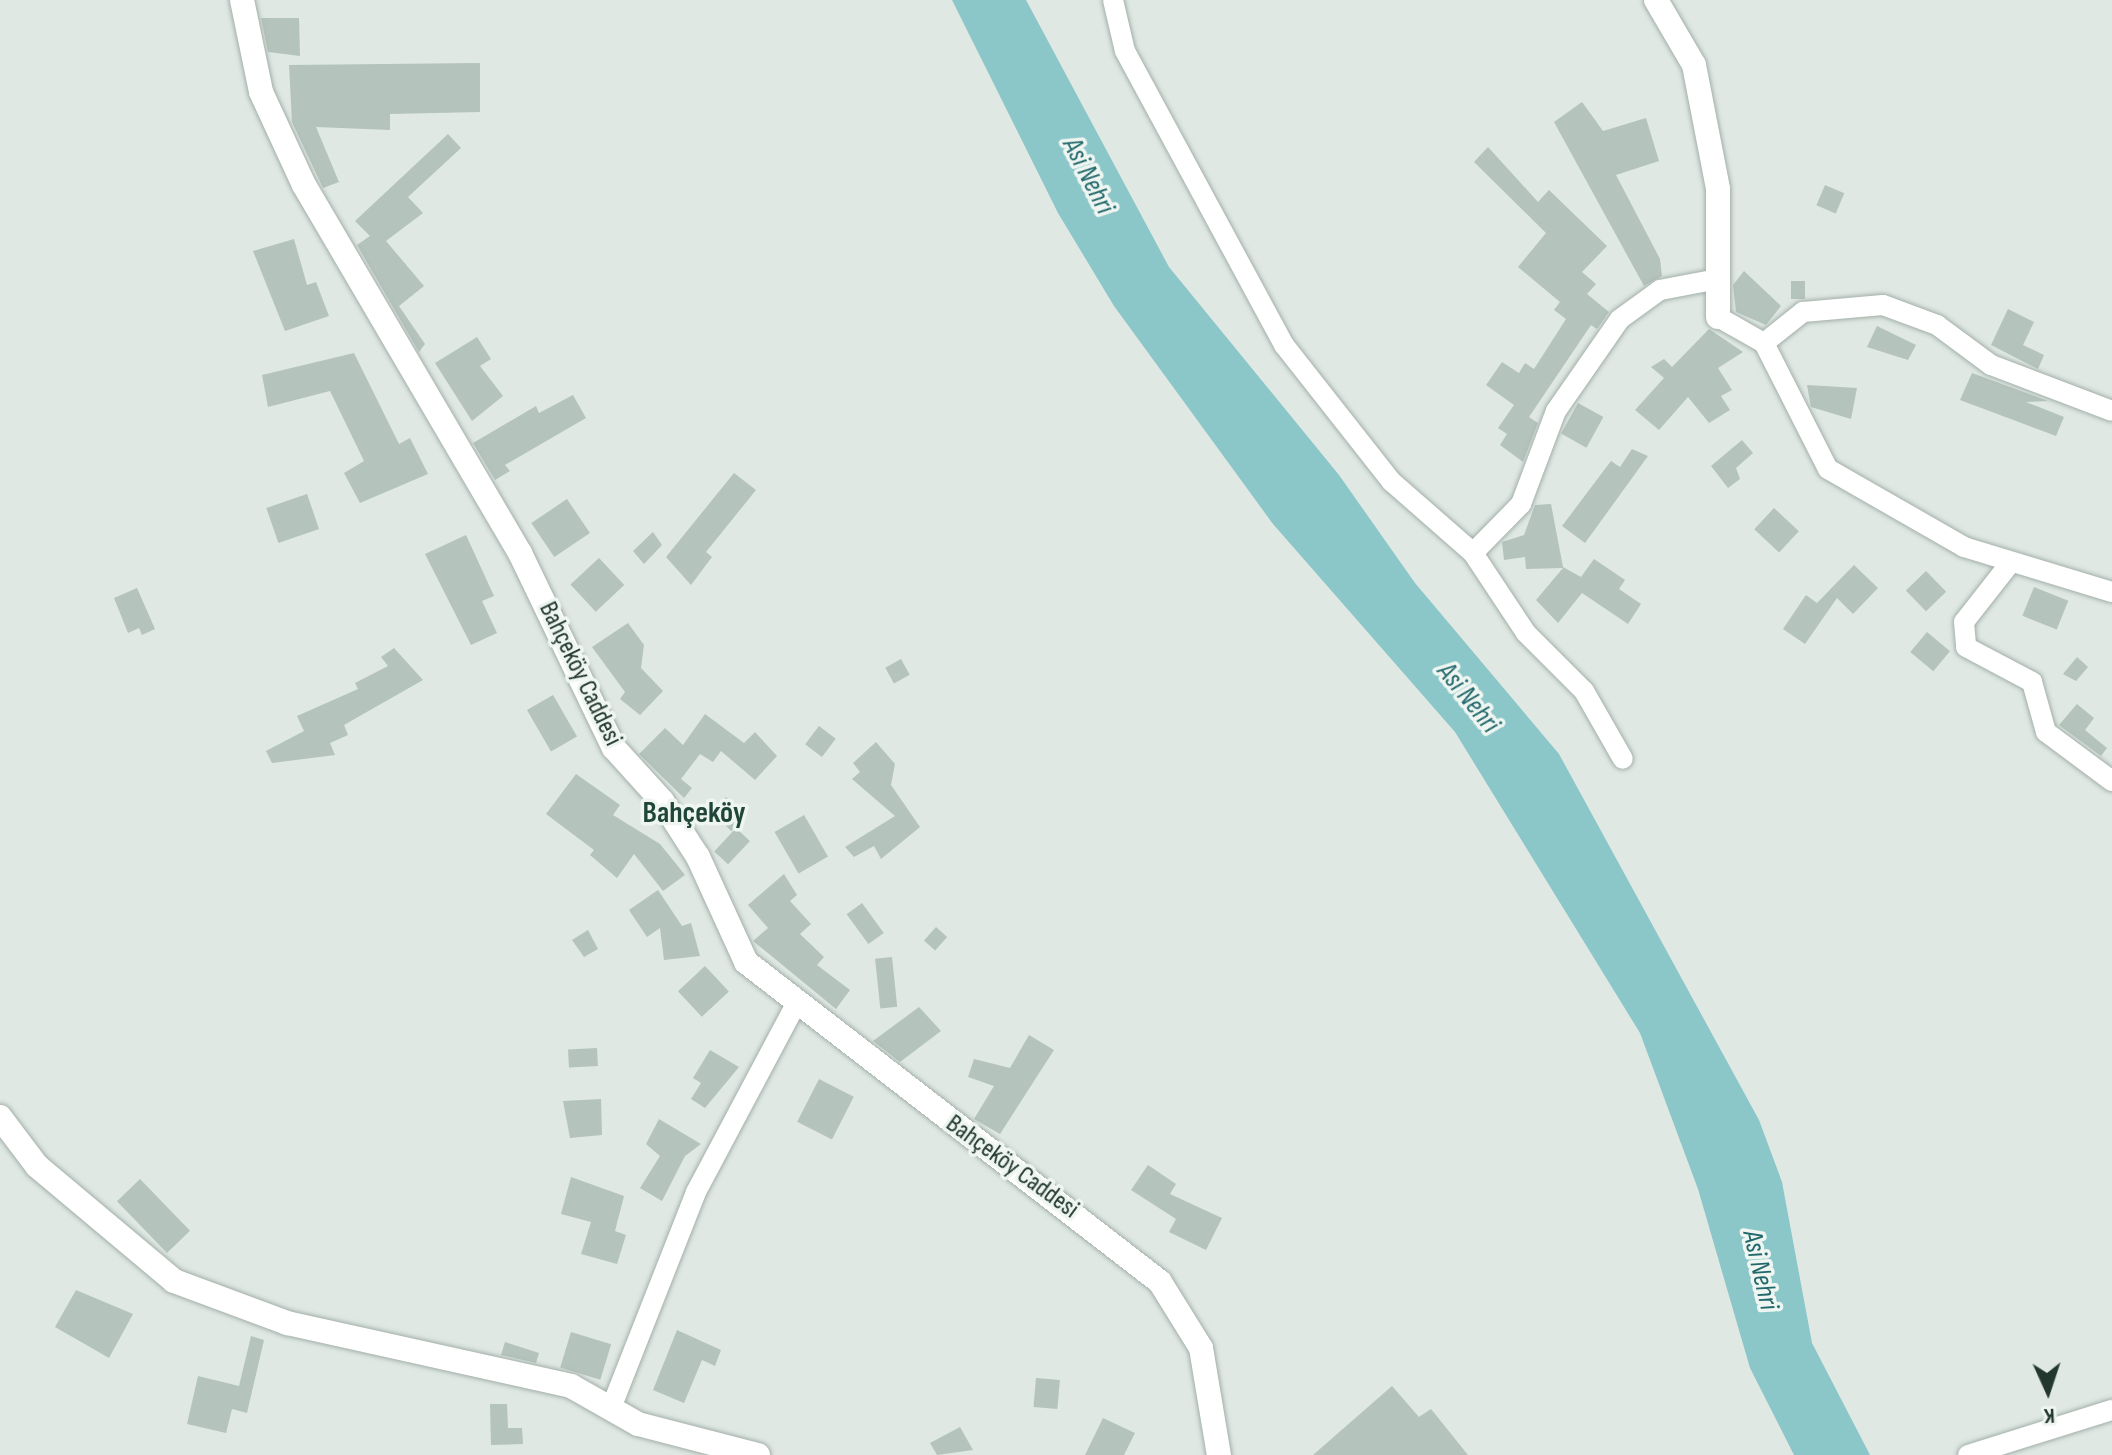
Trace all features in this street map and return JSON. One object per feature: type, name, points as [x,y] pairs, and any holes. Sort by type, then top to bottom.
[{"type":"main road","name":"Bahçeköy Caddesi","points":[[242,0],[261,92],[304,185],[520,553],[614,748],[698,857],[746,962],[795,1006],[1160,1282],[1201,1348],[1219,1455]]},
{"type":"main road","points":[[1656,0],[1694,65],[1718,189],[1718,317]]},
{"type":"main road","points":[[0,1117],[37,1166],[174,1281],[287,1323],[571,1386],[686,1447],[758,1455]]},
{"type":"street","points":[[1113,0],[1125,51],[1269,322],[1392,482],[1473,553],[1526,633],[1584,691],[1623,759]]},
{"type":"street","points":[[1473,553],[1521,504],[1556,411],[1620,319],[1660,290],[1718,279]]},
{"type":"street","points":[[1764,343],[1803,312],[1883,305],[1937,325],[1991,365],[2112,411]]},
{"type":"street","points":[[1718,317],[1764,343],[1828,469],[1964,547],[2112,592]]},
{"type":"street","points":[[2011,562],[1964,622],[1966,647],[2032,682],[2046,732],[2112,781]]},
{"type":"street","points":[[611,1408],[696,1192],[795,1006]]},
{"type":"street","points":[[1968,1455],[2112,1410]]},
{"type":"water","name":"Asi Nehri","points":[[952,0],[1026,0],[1169,267],[1339,475],[1415,583],[1559,754],[1759,1120],[1782,1182],[1812,1343],[1870,1455],[1794,1455],[1750,1368],[1698,1189],[1640,1033],[1455,732],[1273,524],[1114,306],[1058,213]]},
{"type":"building","points":[[261,18],[299,18],[300,56],[268,52]]},
{"type":"building","points":[[480,63],[480,112],[390,114],[390,130],[316,127],[339,182],[323,188],[292,122],[289,65]]},
{"type":"building","points":[[1582,102],[1603,131],[1646,118],[1659,161],[1616,175],[1660,259],[1662,276],[1644,286],[1554,122]]},
{"type":"building","points":[[448,134],[461,148],[408,197],[423,213],[386,241],[424,286],[399,306],[425,344],[419,352],[357,245],[370,236],[355,221]]},
{"type":"building","points":[[1488,147],[1538,202],[1549,190],[1607,246],[1582,272],[1596,284],[1587,294],[1609,312],[1597,329],[1591,325],[1529,417],[1538,423],[1523,462],[1500,445],[1507,434],[1498,428],[1514,405],[1486,385],[1502,362],[1519,373],[1525,363],[1534,369],[1566,319],[1554,310],[1560,302],[1518,267],[1546,233],[1474,162]]},
{"type":"building","points":[[1825,185],[1844,193],[1836,213],[1816,205]]},
{"type":"building","points":[[294,239],[307,285],[316,282],[329,316],[285,331],[253,251]]},
{"type":"building","points":[[1744,271],[1781,306],[1766,325],[1736,312],[1733,285]]},
{"type":"building","points":[[1791,281],[1805,281],[1805,299],[1791,299]]},
{"type":"building","points":[[2008,309],[2034,322],[2023,345],[2044,355],[2038,369],[1991,345]]},
{"type":"building","points":[[1877,326],[1916,345],[1908,360],[1867,347]]},
{"type":"building","points":[[1709,329],[1743,352],[1718,368],[1732,390],[1721,396],[1730,410],[1709,423],[1688,397],[1659,430],[1635,410],[1664,378],[1651,367],[1664,359],[1672,367]]},
{"type":"building","points":[[477,337],[491,359],[480,366],[503,396],[472,421],[435,363]]},
{"type":"building","points":[[354,353],[399,444],[410,438],[428,474],[360,503],[344,473],[364,461],[330,391],[268,407],[262,375]]},
{"type":"building","points":[[1972,373],[2048,401],[2026,402],[2064,417],[2056,436],[1960,400]]},
{"type":"building","points":[[1807,385],[1857,388],[1851,419],[1811,407]]},
{"type":"building","points":[[573,395],[586,418],[505,465],[510,471],[495,480],[473,443],[536,406],[539,413]]},
{"type":"building","points":[[1578,403],[1603,417],[1586,448],[1561,434]]},
{"type":"building","points":[[1742,440],[1753,453],[1736,468],[1740,479],[1728,488],[1711,466]]},
{"type":"building","points":[[1632,449],[1648,456],[1585,543],[1562,526],[1611,461],[1620,467]]},
{"type":"building","points":[[734,473],[756,490],[706,552],[712,557],[691,585],[666,557]]},
{"type":"building","points":[[307,494],[319,529],[278,543],[266,508]]},
{"type":"building","points":[[567,499],[590,533],[554,557],[531,523]]},
{"type":"building","points":[[1551,504],[1563,567],[1581,577],[1594,559],[1625,580],[1619,589],[1641,604],[1628,624],[1582,593],[1558,623],[1536,600],[1563,568],[1526,569],[1525,557],[1504,560],[1502,542],[1524,535],[1535,505]]},
{"type":"building","points":[[1774,508],[1799,531],[1779,552],[1754,529]]},
{"type":"building","points":[[653,532],[662,545],[644,564],[633,551]]},
{"type":"building","points":[[466,535],[494,596],[482,601],[497,633],[471,645],[425,554]]},
{"type":"building","points":[[599,558],[624,585],[596,612],[570,585]]},
{"type":"building","points":[[1854,565],[1878,588],[1853,614],[1837,598],[1805,644],[1783,629],[1806,595],[1817,603]]},
{"type":"building","points":[[1926,571],[1946,592],[1926,611],[1906,590]]},
{"type":"building","points":[[2034,587],[2068,601],[2057,630],[2022,616]]},
{"type":"building","points":[[137,588],[155,629],[142,635],[139,628],[128,633],[114,598]]},
{"type":"building","points":[[628,623],[644,645],[641,668],[663,691],[640,715],[620,699],[625,692],[592,647]]},
{"type":"building","points":[[1927,632],[1950,651],[1933,671],[1910,652]]},
{"type":"building","points":[[394,648],[423,680],[344,725],[348,735],[330,743],[335,755],[272,763],[266,751],[304,731],[297,716],[358,689],[355,683],[388,666],[381,657]]},
{"type":"building","points":[[2077,657],[2088,667],[2076,681],[2063,674]]},
{"type":"building","points":[[901,659],[910,675],[894,683],[885,668]]},
{"type":"building","points":[[553,695],[577,737],[551,752],[527,710]]},
{"type":"building","points":[[2077,704],[2094,718],[2085,730],[2107,748],[2101,756],[2059,725]]},
{"type":"building","points":[[705,714],[744,743],[755,732],[777,756],[755,780],[721,751],[713,762],[700,754],[681,779],[692,788],[684,798],[639,754],[665,728],[683,745]]},
{"type":"building","points":[[819,726],[836,739],[822,757],[805,744]]},
{"type":"building","points":[[876,742],[895,764],[891,785],[920,827],[881,859],[874,846],[854,857],[845,847],[895,816],[852,779],[860,772],[853,763]]},
{"type":"building","points":[[576,774],[620,805],[613,815],[660,844],[685,875],[663,891],[634,854],[617,878],[590,855],[594,850],[546,814]]},
{"type":"building","points":[[726,797],[745,817],[731,831],[712,811]]},
{"type":"building","points":[[804,815],[828,857],[799,874],[775,832]]},
{"type":"building","points":[[736,828],[750,841],[728,864],[714,851]]},
{"type":"building","points":[[784,874],[797,895],[790,901],[811,924],[800,934],[824,957],[817,965],[850,990],[836,1009],[753,941],[768,928],[748,905]]},
{"type":"building","points":[[658,890],[682,926],[691,923],[700,956],[664,960],[660,928],[647,937],[629,910]]},
{"type":"building","points":[[862,903],[884,933],[868,944],[847,914]]},
{"type":"building","points":[[936,927],[947,937],[935,950],[924,940]]},
{"type":"building","points":[[588,930],[598,949],[584,957],[572,940]]},
{"type":"building","points":[[892,957],[897,1007],[880,1009],[875,959]]},
{"type":"building","points":[[705,966],[729,992],[702,1017],[678,991]]},
{"type":"building","points":[[919,1007],[941,1031],[900,1062],[873,1041]]},
{"type":"building","points":[[1029,1035],[1054,1050],[1000,1134],[974,1119],[994,1086],[968,1077],[974,1059],[1010,1068]]},
{"type":"building","points":[[597,1048],[598,1066],[569,1067],[568,1050]]},
{"type":"building","points":[[710,1050],[739,1067],[705,1108],[691,1099],[701,1083],[693,1078]]},
{"type":"building","points":[[819,1079],[854,1097],[832,1139],[797,1122]]},
{"type":"building","points":[[601,1099],[602,1135],[570,1138],[563,1101]]},
{"type":"building","points":[[659,1119],[701,1144],[685,1156],[662,1201],[640,1188],[660,1156],[646,1144]]},
{"type":"building","points":[[1148,1165],[1176,1184],[1170,1194],[1222,1218],[1206,1250],[1169,1232],[1176,1219],[1131,1190]]},
{"type":"building","points":[[571,1177],[624,1196],[615,1231],[626,1235],[617,1264],[581,1254],[591,1222],[561,1214]]},
{"type":"building","points":[[140,1179],[190,1231],[167,1253],[117,1201]]},
{"type":"building","points":[[76,1290],[133,1314],[109,1358],[55,1327]]},
{"type":"building","points":[[677,1330],[721,1350],[715,1366],[702,1360],[684,1403],[653,1390]]},
{"type":"building","points":[[571,1332],[611,1344],[600,1380],[560,1367]]},
{"type":"building","points":[[251,1336],[264,1340],[247,1413],[232,1409],[226,1433],[187,1424],[198,1376],[239,1386]]},
{"type":"building","points":[[505,1342],[539,1353],[536,1363],[501,1355]]},
{"type":"building","points":[[1036,1378],[1060,1380],[1057,1409],[1033,1407]]},
{"type":"building","points":[[1392,1386],[1419,1417],[1431,1409],[1468,1455],[1313,1455]]},
{"type":"building","points":[[490,1404],[507,1404],[508,1428],[522,1428],[523,1444],[491,1445]]},
{"type":"building","points":[[1103,1418],[1135,1433],[1124,1455],[1085,1455]]},
{"type":"building","points":[[960,1427],[973,1450],[937,1455],[930,1443]]},
{"type":"district","name":"Bahçeköy","points":[[694,813]]}]
